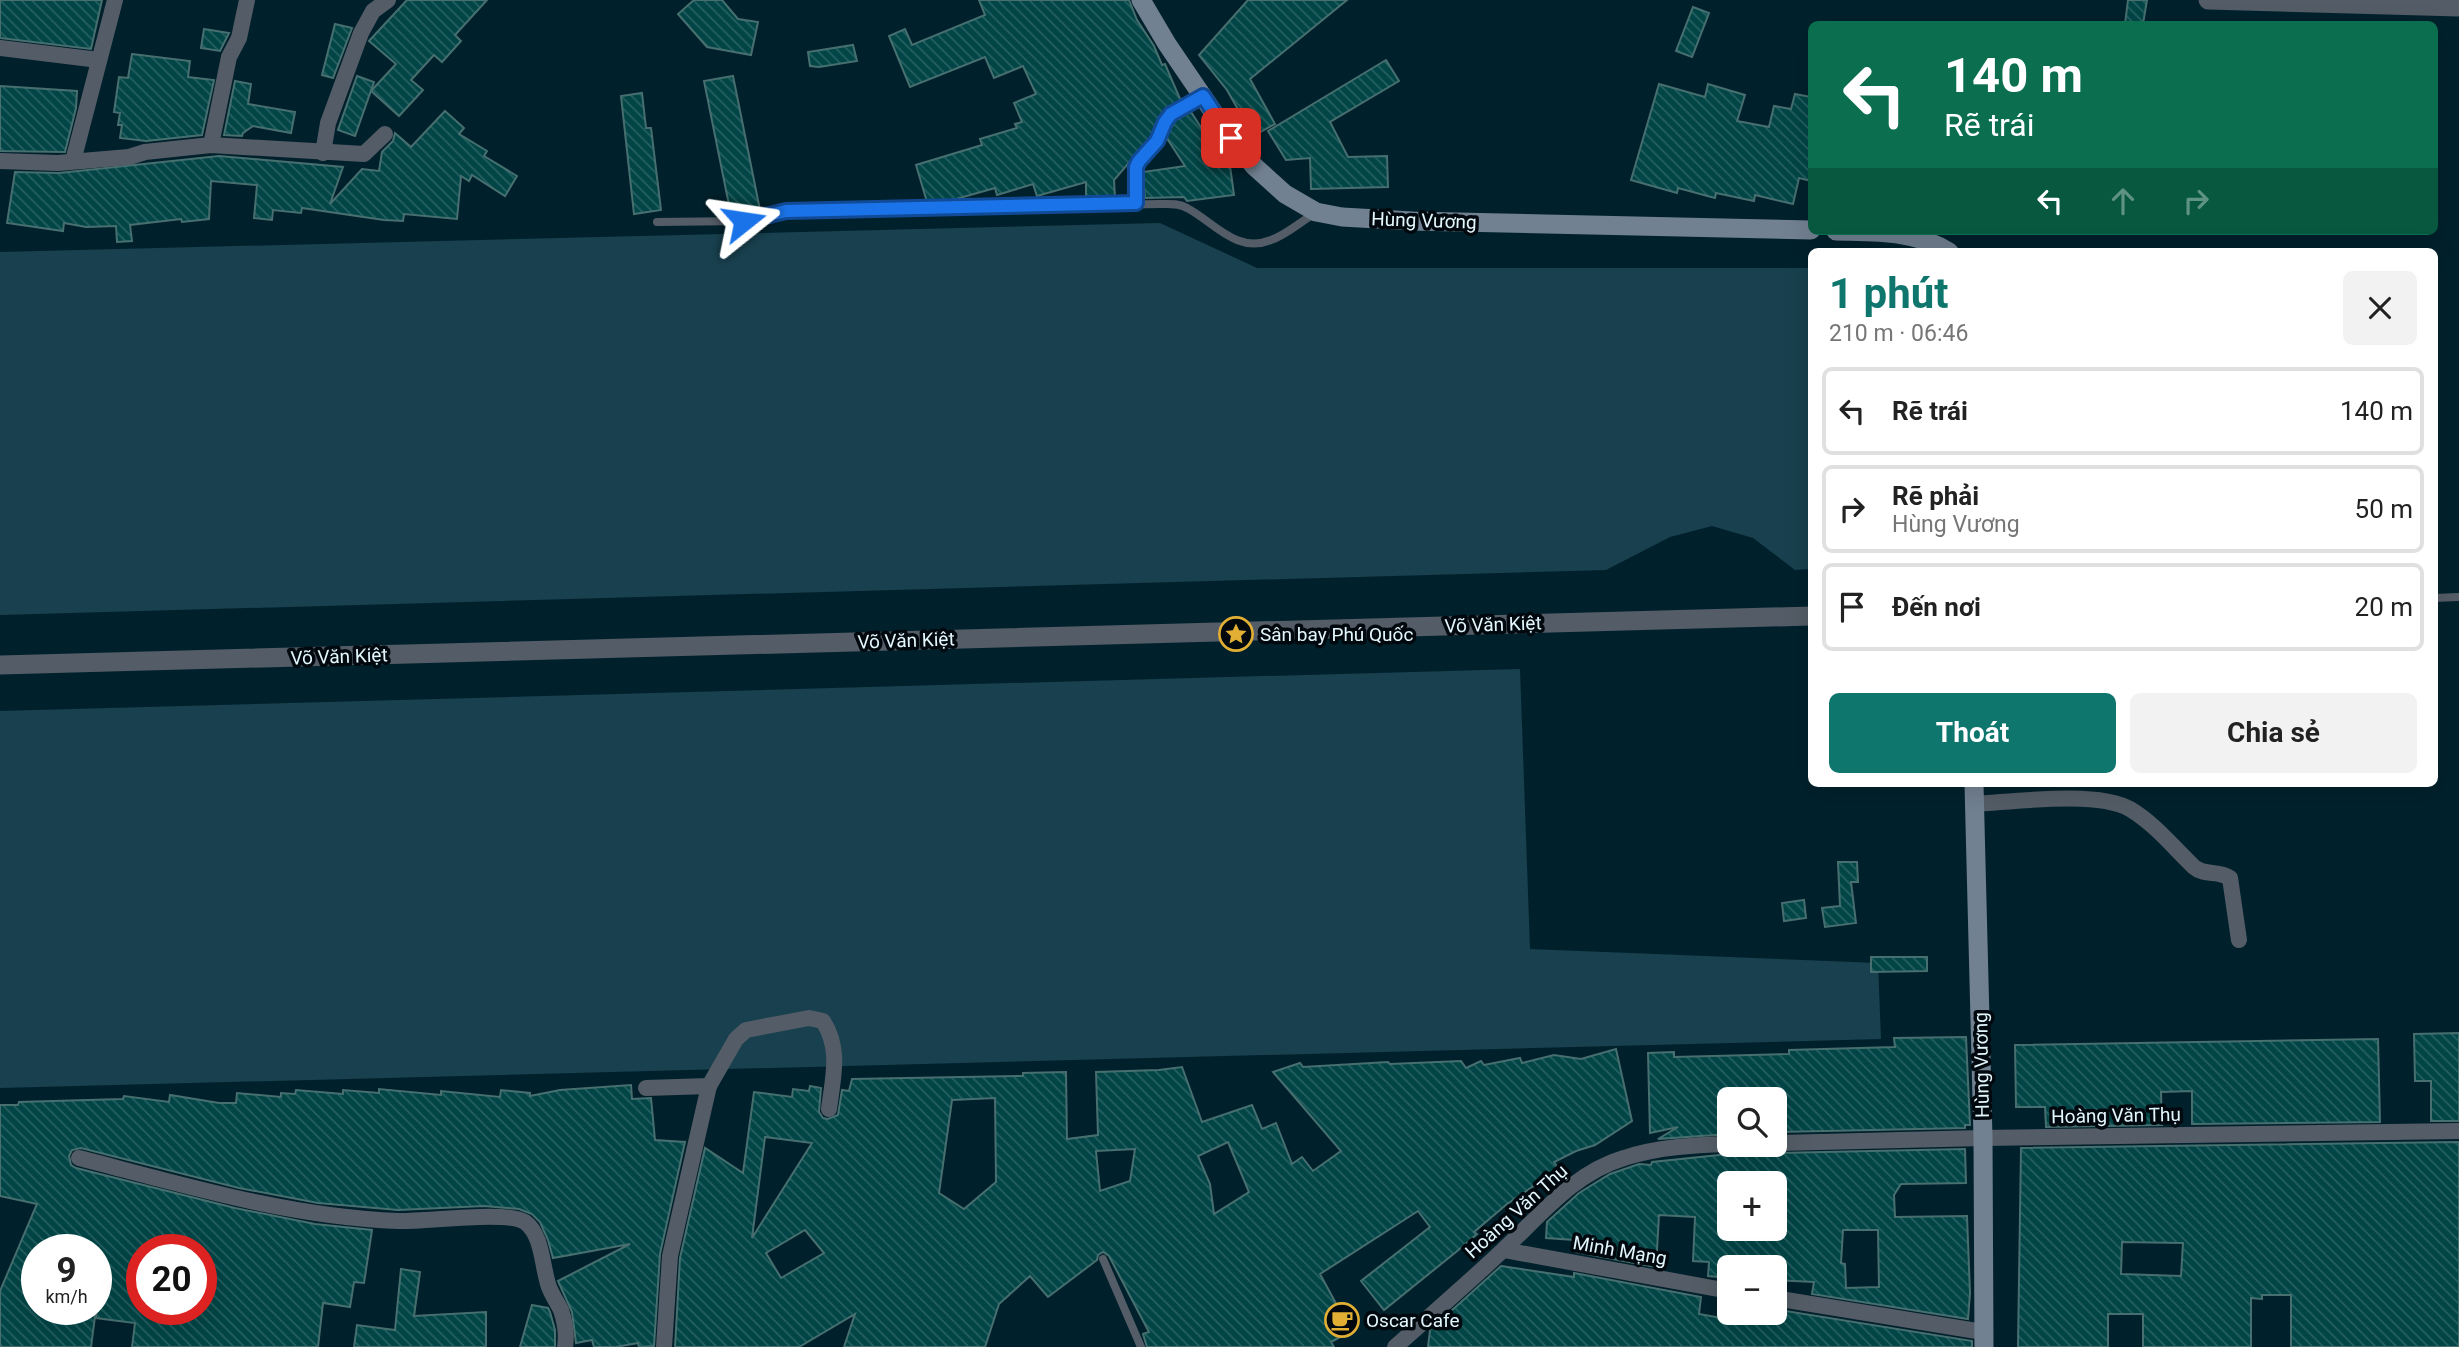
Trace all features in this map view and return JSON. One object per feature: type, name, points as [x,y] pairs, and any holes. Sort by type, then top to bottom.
[{"type":"main road","name":"Hùng Vương","points":[[1141,0],[1167,44],[1231,138],[1254,166],[1285,194],[1316,212],[1342,217],[1412,220],[1808,230]]},
{"type":"main road","points":[[1888,235],[1915,248]]},
{"type":"main road","points":[[1902,235],[1930,241],[1942,248]]},
{"type":"main road","name":"Hùng Vương","points":[[1974,787],[1983,1138],[1984,1340]]},
{"type":"street","points":[[73,161],[115,0]]},
{"type":"street","points":[[211,145],[229,57],[239,38],[247,0]]},
{"type":"street","points":[[323,153],[328,123],[361,33],[373,11],[388,0]]},
{"type":"street","points":[[2208,0],[2405,3],[2459,7]]},
{"type":"street","points":[[0,48],[99,60]]},
{"type":"street","points":[[0,161],[58,163],[129,157],[145,152],[211,145],[364,154],[385,134]]},
{"type":"street","name":"Võ Văn Kiệt","points":[[0,666],[1808,615]]},
{"type":"street","points":[[1974,804],[2089,799],[2129,808],[2197,869],[2230,878],[2239,940]]},
{"type":"street","points":[[664,1347],[670,1256],[709,1086],[736,1039],[746,1030],[809,1018],[823,1021],[829,1030],[835,1052],[829,1109]]},
{"type":"street","points":[[646,1088],[709,1086]]},
{"type":"street","name":"Hoàng Văn Thụ","points":[[1787,1143],[2459,1131]]},
{"type":"street","name":"Hoàng Văn Thụ","points":[[1395,1347],[1504,1250],[1556,1199],[1583,1178],[1621,1158],[1662,1149],[1717,1145]]},
{"type":"street","points":[[79,1158],[296,1210],[376,1220],[416,1222],[491,1216],[510,1217],[525,1222],[539,1245],[550,1290],[561,1310],[566,1335],[565,1347]]},
{"type":"street","name":"Minh Mạng","points":[[1504,1250],[1717,1289]]},
{"type":"street","points":[[1787,1301],[1984,1340]]},
{"type":"lane","points":[[1136,203],[1136,167],[1139,161],[1157,141],[1171,114],[1203,96]]},
{"type":"lane","points":[[657,222],[744,221],[786,211],[1136,203],[1185,207],[1223,234],[1251,243],[1270,241],[1316,212]]},
{"type":"lane","points":[[2438,598],[2459,597]]},
{"type":"lane","points":[[1103,1259],[1141,1347]]},
{"type":"shaded area","points":[[1160,223],[1257,268],[1808,268],[1808,569],[1795,570],[1753,538],[1712,526],[1670,537],[1606,570],[0,615],[0,252]]},
{"type":"shaded area","points":[[1520,669],[1530,949],[1878,963],[1881,1039],[0,1088],[0,711]]},
{"type":"building","points":[[0,0],[102,0],[91,49],[0,38]]},
{"type":"building","points":[[407,0],[487,0],[455,35],[461,41],[442,62],[434,55],[411,80],[423,90],[399,116],[371,91],[396,64],[369,41]]},
{"type":"building","points":[[694,0],[722,0],[738,19],[758,22],[751,55],[707,47],[678,14]]},
{"type":"building","points":[[979,0],[1129,0],[1162,65],[1165,64],[1181,101],[1160,118],[1151,137],[1114,180],[1115,198],[1086,199],[1086,182],[1037,196],[1033,184],[997,195],[995,188],[949,201],[927,202],[916,165],[982,145],[980,139],[1017,128],[1015,124],[1022,122],[1014,103],[1036,94],[1023,66],[994,78],[985,57],[910,87],[889,36],[905,29],[912,45],[985,15]]},
{"type":"building","points":[[1248,0],[1347,0],[1250,79],[1275,124],[1253,136],[1227,90],[1199,55]]},
{"type":"building","points":[[2128,0],[2147,0],[2144,21],[2125,21]]},
{"type":"building","points":[[1693,7],[1709,13],[1692,57],[1676,51]]},
{"type":"building","points":[[335,24],[352,28],[333,78],[322,75]]},
{"type":"building","points":[[204,29],[229,33],[220,51],[201,48]]},
{"type":"building","points":[[853,45],[857,61],[810,66],[808,52]]},
{"type":"building","points":[[132,54],[190,61],[188,77],[214,80],[202,135],[146,141],[120,138],[120,113],[114,112],[119,77],[128,78]]},
{"type":"building","points":[[1386,60],[1399,81],[1330,122],[1348,157],[1387,156],[1388,187],[1311,189],[1310,158],[1286,160],[1268,131]]},
{"type":"building","points":[[357,76],[374,82],[355,136],[338,130]]},
{"type":"building","points":[[733,76],[760,210],[731,215],[704,81]]},
{"type":"building","points":[[235,81],[251,84],[248,104],[295,112],[291,133],[253,126],[242,136],[224,135]]},
{"type":"building","points":[[1659,84],[1705,97],[1708,84],[1745,95],[1737,121],[1769,127],[1774,106],[1791,109],[1795,94],[1808,96],[1808,180],[1799,178],[1793,204],[1755,195],[1754,201],[1716,193],[1715,198],[1678,188],[1677,193],[1631,180]]},
{"type":"building","points":[[0,86],[77,91],[76,108],[65,152],[0,151]]},
{"type":"building","points":[[642,93],[646,128],[651,128],[661,210],[634,214],[621,96]]},
{"type":"building","points":[[445,111],[464,128],[459,134],[487,151],[484,156],[517,176],[505,196],[472,175],[469,181],[461,176],[457,219],[404,214],[403,221],[384,220],[302,208],[301,213],[273,210],[272,220],[254,218],[257,185],[211,181],[209,219],[182,222],[181,219],[130,225],[132,241],[117,242],[116,226],[86,227],[64,223],[63,231],[7,223],[15,172],[59,173],[219,156],[343,167],[330,204],[362,169],[379,171],[382,152],[393,141],[395,133],[411,147]]},
{"type":"building","points":[[1191,112],[1217,152],[1222,148],[1230,166],[1234,195],[1187,201],[1184,197],[1145,198],[1143,172],[1185,166],[1166,137],[1176,119]]},
{"type":"building","points":[[1838,862],[1857,862],[1858,882],[1851,882],[1856,923],[1825,927],[1822,908],[1840,906]]},
{"type":"building","points":[[1804,900],[1806,918],[1784,921],[1782,903]]},
{"type":"building","points":[[1871,957],[1927,957],[1927,971],[1871,972]]},
{"type":"building","points":[[2459,1033],[2459,1121],[2431,1121],[2431,1081],[2415,1081],[2414,1034]]},
{"type":"building","points":[[1966,1037],[1970,1125],[1965,1125],[1965,1128],[1787,1132],[1787,1087],[1717,1087],[1717,1135],[1658,1139],[1678,1127],[1650,1133],[1648,1053],[1674,1052],[1674,1057],[1789,1054],[1789,1050],[1895,1047],[1894,1038]]},
{"type":"building","points":[[2378,1039],[2380,1122],[2192,1124],[2192,1091],[2161,1092],[2162,1125],[2046,1127],[2045,1107],[2016,1107],[2015,1045]]},
{"type":"building","points":[[1616,1049],[1632,1121],[1595,1145],[1554,1162],[1559,1169],[1507,1204],[1474,1232],[1477,1234],[1384,1310],[1361,1281],[1430,1227],[1418,1211],[1320,1274],[1351,1331],[1331,1342],[1334,1347],[1147,1347],[1143,1334],[1149,1332],[1109,1256],[1103,1252],[1098,1255],[1097,1260],[1048,1297],[1030,1276],[999,1304],[985,1347],[844,1347],[855,1314],[799,1347],[675,1347],[680,1258],[705,1148],[743,1173],[754,1092],[792,1097],[793,1089],[809,1091],[810,1086],[821,1088],[819,1112],[823,1118],[828,1119],[838,1115],[842,1090],[849,1091],[852,1079],[1023,1076],[1023,1073],[1066,1072],[1067,1139],[1098,1135],[1096,1072],[1182,1067],[1202,1122],[1252,1105],[1262,1129],[1276,1123],[1292,1164],[1302,1157],[1313,1171],[1341,1151],[1273,1072],[1300,1063],[1303,1067],[1461,1061],[1466,1068],[1481,1061],[1484,1065],[1520,1058],[1522,1063],[1554,1055],[1581,1059]],"holes":[[[995,1098],[996,1182],[964,1209],[939,1193],[952,1100]],[[765,1137],[812,1143],[752,1238]],[[1228,1142],[1249,1192],[1214,1214],[1210,1184],[1198,1156]],[[1135,1149],[1130,1181],[1100,1191],[1096,1151]],[[805,1230],[824,1253],[781,1278],[766,1253]]]},
{"type":"building","points":[[631,1085],[632,1099],[651,1098],[655,1140],[685,1142],[660,1254],[654,1346],[639,1347],[638,1343],[594,1347],[592,1340],[576,1343],[572,1312],[558,1281],[630,1244],[553,1258],[540,1222],[532,1214],[519,1209],[484,1206],[398,1210],[318,1203],[239,1188],[81,1148],[72,1150],[69,1156],[71,1165],[76,1168],[235,1208],[315,1224],[372,1230],[364,1283],[354,1282],[350,1307],[323,1303],[318,1347],[132,1347],[135,1325],[217,1325],[217,1234],[126,1234],[126,1322],[112,1320],[112,1234],[24,1234],[37,1204],[0,1196],[0,1105],[123,1099],[124,1096],[169,1102],[170,1095],[236,1103],[237,1093],[281,1097],[281,1093],[295,1094],[296,1090],[343,1094],[343,1090],[379,1093],[379,1089],[441,1095],[441,1091],[500,1097],[501,1090],[530,1093],[530,1096],[560,1090]]},
{"type":"building","points":[[2459,1142],[2459,1347],[2291,1347],[2291,1295],[2262,1295],[2262,1299],[2251,1298],[2251,1347],[2143,1347],[2143,1314],[2108,1314],[2108,1347],[2018,1347],[2021,1148]],"holes":[[[2122,1242],[2183,1243],[2181,1276],[2121,1274]]]},
{"type":"building","points":[[1965,1149],[1966,1183],[1901,1184],[1894,1195],[1895,1217],[1967,1216],[1970,1293],[1968,1319],[1812,1294],[1814,1282],[1787,1281],[1787,1255],[1717,1255],[1717,1277],[1708,1276],[1709,1262],[1693,1261],[1695,1217],[1659,1215],[1656,1267],[1575,1252],[1575,1240],[1546,1238],[1547,1222],[1579,1193],[1610,1174],[1639,1164],[1651,1165],[1652,1162],[1717,1155],[1787,1157],[1787,1153]],"holes":[[[1843,1230],[1878,1230],[1879,1287],[1846,1288],[1845,1264],[1841,1263]]]},
{"type":"building","points":[[21,1242],[21,1325],[94,1325],[91,1347],[0,1347],[0,1291]]},
{"type":"building","points":[[1501,1266],[1574,1277],[1574,1273],[1701,1297],[1699,1314],[1717,1317],[1717,1325],[1787,1325],[1787,1311],[1972,1341],[1972,1347],[1428,1347],[1430,1330]]},
{"type":"building","points":[[401,1269],[420,1272],[414,1316],[486,1312],[486,1347],[354,1347],[357,1325],[395,1330]]},
{"type":"building","points":[[532,1305],[548,1308],[555,1330],[555,1347],[520,1347]]},
{"type":"place","name":"Sân bay Phú Quốc","points":[[1236,634]]},
{"type":"place","name":"Oscar Cafe","points":[[1342,1320]]},
{"type":"route","points":[[744,221],[786,211],[1136,203],[1136,167],[1157,141],[1171,114],[1203,96],[1231,138]]}]
